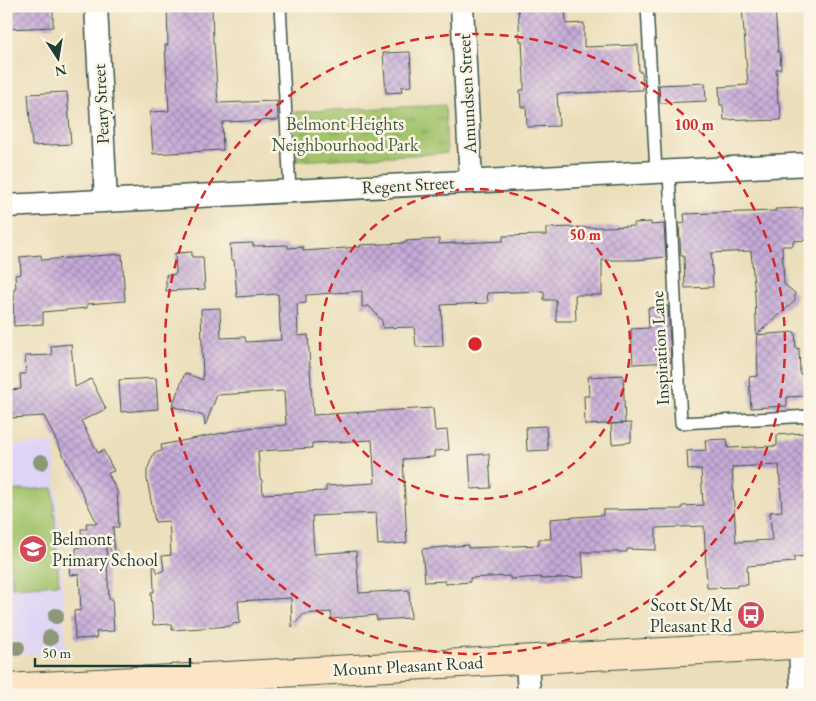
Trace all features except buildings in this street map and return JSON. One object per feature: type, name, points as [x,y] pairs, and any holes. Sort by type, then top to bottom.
[{"type":"street","name":"Peary Street","points":[[96,6],[106,201]]},
{"type":"street","name":"Amundsen Street","points":[[462,6],[472,182]]},
{"type":"street","name":"Regent Street","points":[[6,206],[810,164]]},
{"type":"street","name":"Mount Pleasant Road","points":[[6,688],[805,644]]},
{"type":"street","points":[[802,695],[805,644]]},
{"type":"street","points":[[527,660],[529,695]]},
{"type":"lane","points":[[280,6],[290,192]]},
{"type":"lane","points":[[647,6],[663,172]]},
{"type":"lane","name":"Inspiration Lane","points":[[663,172],[681,423],[810,416]]},
{"type":"shaded area","name":"Belmont Primary School","points":[[54,443],[66,652],[6,655],[6,446]]},
{"type":"green space","name":"Belmont Heights Neighbourhood Park","points":[[445,105],[447,153],[296,161],[293,112]]},
{"type":"green space","points":[[53,488],[59,584],[12,587],[6,491]]},
{"type":"place","name":"Belmont Primary School","points":[[33,549]]},
{"type":"place","name":"Scott St/Mt Pleasant Rd","points":[[751,615]]}]
